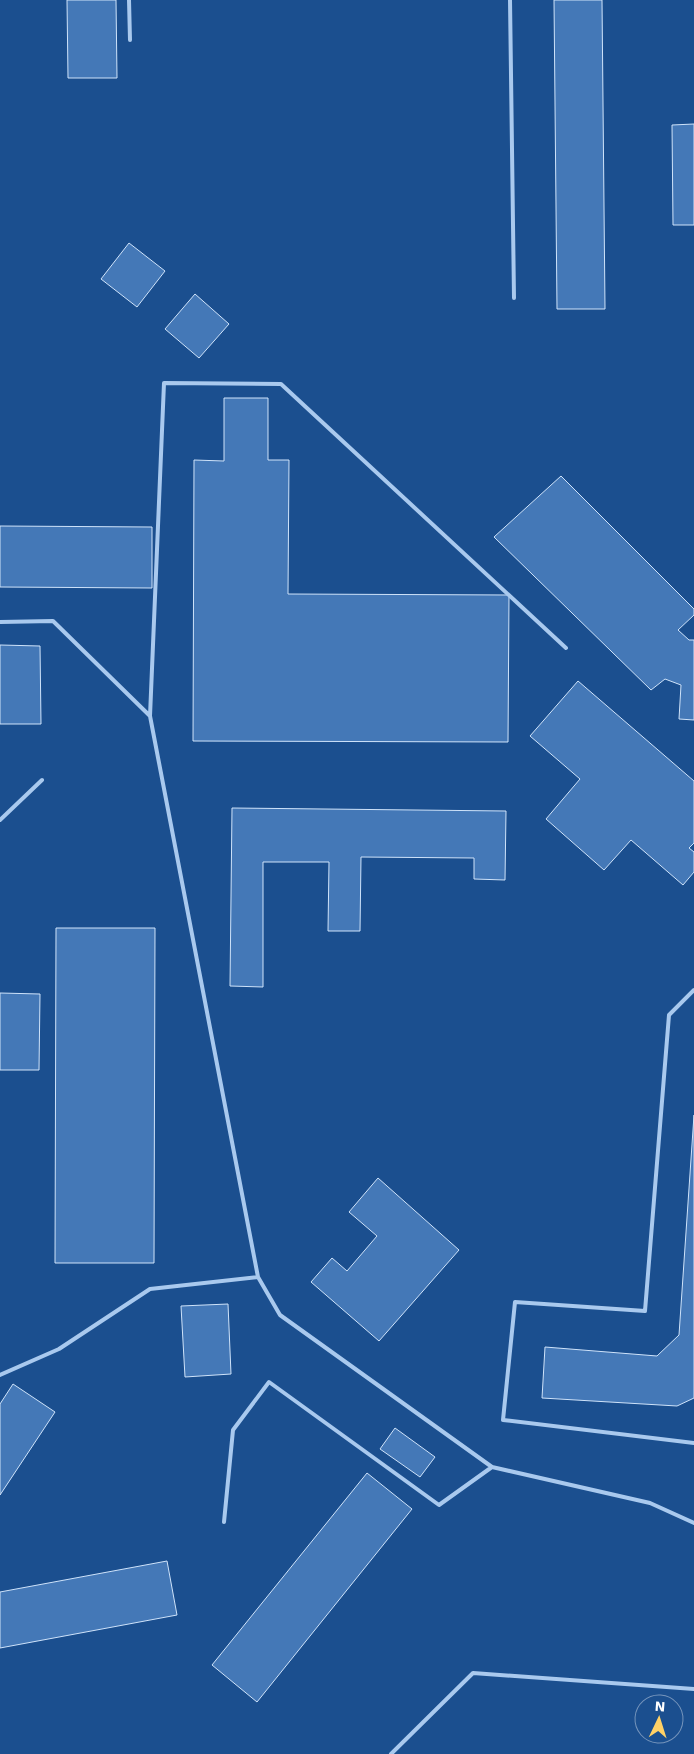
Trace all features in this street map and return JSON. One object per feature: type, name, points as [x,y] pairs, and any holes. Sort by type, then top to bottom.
[{"type":"lane","points":[[130,0],[130,40]]},
{"type":"lane","points":[[510,0],[514,298]]},
{"type":"lane","points":[[566,648],[281,384],[164,383],[150,716],[258,1277],[280,1315],[492,1467],[650,1503],[694,1523]]},
{"type":"lane","points":[[0,622],[52,621],[150,716]]},
{"type":"lane","points":[[0,820],[42,780]]},
{"type":"lane","points":[[694,990],[669,1015],[645,1311],[515,1302],[503,1420],[694,1443]]},
{"type":"lane","points":[[0,1375],[59,1349],[150,1288],[258,1277]]},
{"type":"lane","points":[[224,1522],[232,1430],[268,1382],[439,1504],[492,1467]]},
{"type":"lane","points":[[392,1754],[473,1673],[694,1689]]},
{"type":"building","points":[[67,0],[116,0],[117,78],[68,78]]},
{"type":"building","points":[[554,0],[602,0],[605,309],[557,309]]},
{"type":"building","points":[[694,124],[694,225],[673,225],[672,125]]},
{"type":"building","points":[[129,243],[165,271],[137,307],[101,279]]},
{"type":"building","points":[[195,294],[229,324],[199,358],[165,329]]},
{"type":"building","points":[[224,398],[268,398],[268,460],[289,460],[288,594],[509,595],[508,742],[193,741],[194,460],[224,461]]},
{"type":"building","points":[[561,476],[694,609],[694,615],[678,630],[689,640],[694,640],[694,720],[679,719],[681,685],[665,679],[651,690],[494,537]]},
{"type":"building","points":[[0,526],[152,527],[152,588],[0,587]]},
{"type":"building","points":[[0,645],[40,646],[41,724],[0,724]]},
{"type":"building","points":[[578,681],[694,781],[694,843],[689,848],[694,852],[694,872],[683,885],[631,840],[604,870],[546,819],[580,779],[530,736]]},
{"type":"building","points":[[232,808],[506,811],[505,880],[474,879],[474,858],[361,857],[360,931],[328,931],[329,862],[263,862],[263,987],[230,986]]},
{"type":"building","points":[[56,928],[155,928],[154,1263],[55,1263]]},
{"type":"building","points":[[0,993],[40,994],[39,1070],[0,1070]]},
{"type":"building","points":[[694,1115],[694,1398],[677,1406],[542,1398],[545,1347],[657,1356],[679,1335]]},
{"type":"building","points":[[378,1178],[459,1250],[379,1341],[311,1282],[332,1258],[347,1271],[377,1236],[349,1212]]},
{"type":"building","points":[[228,1304],[231,1374],[185,1377],[181,1306]]},
{"type":"building","points":[[13,1384],[55,1412],[0,1495],[0,1404]]},
{"type":"building","points":[[395,1428],[435,1457],[420,1477],[380,1449]]},
{"type":"building","points":[[367,1473],[412,1509],[257,1702],[212,1665]]},
{"type":"building","points":[[167,1561],[177,1615],[0,1648],[0,1592]]}]
